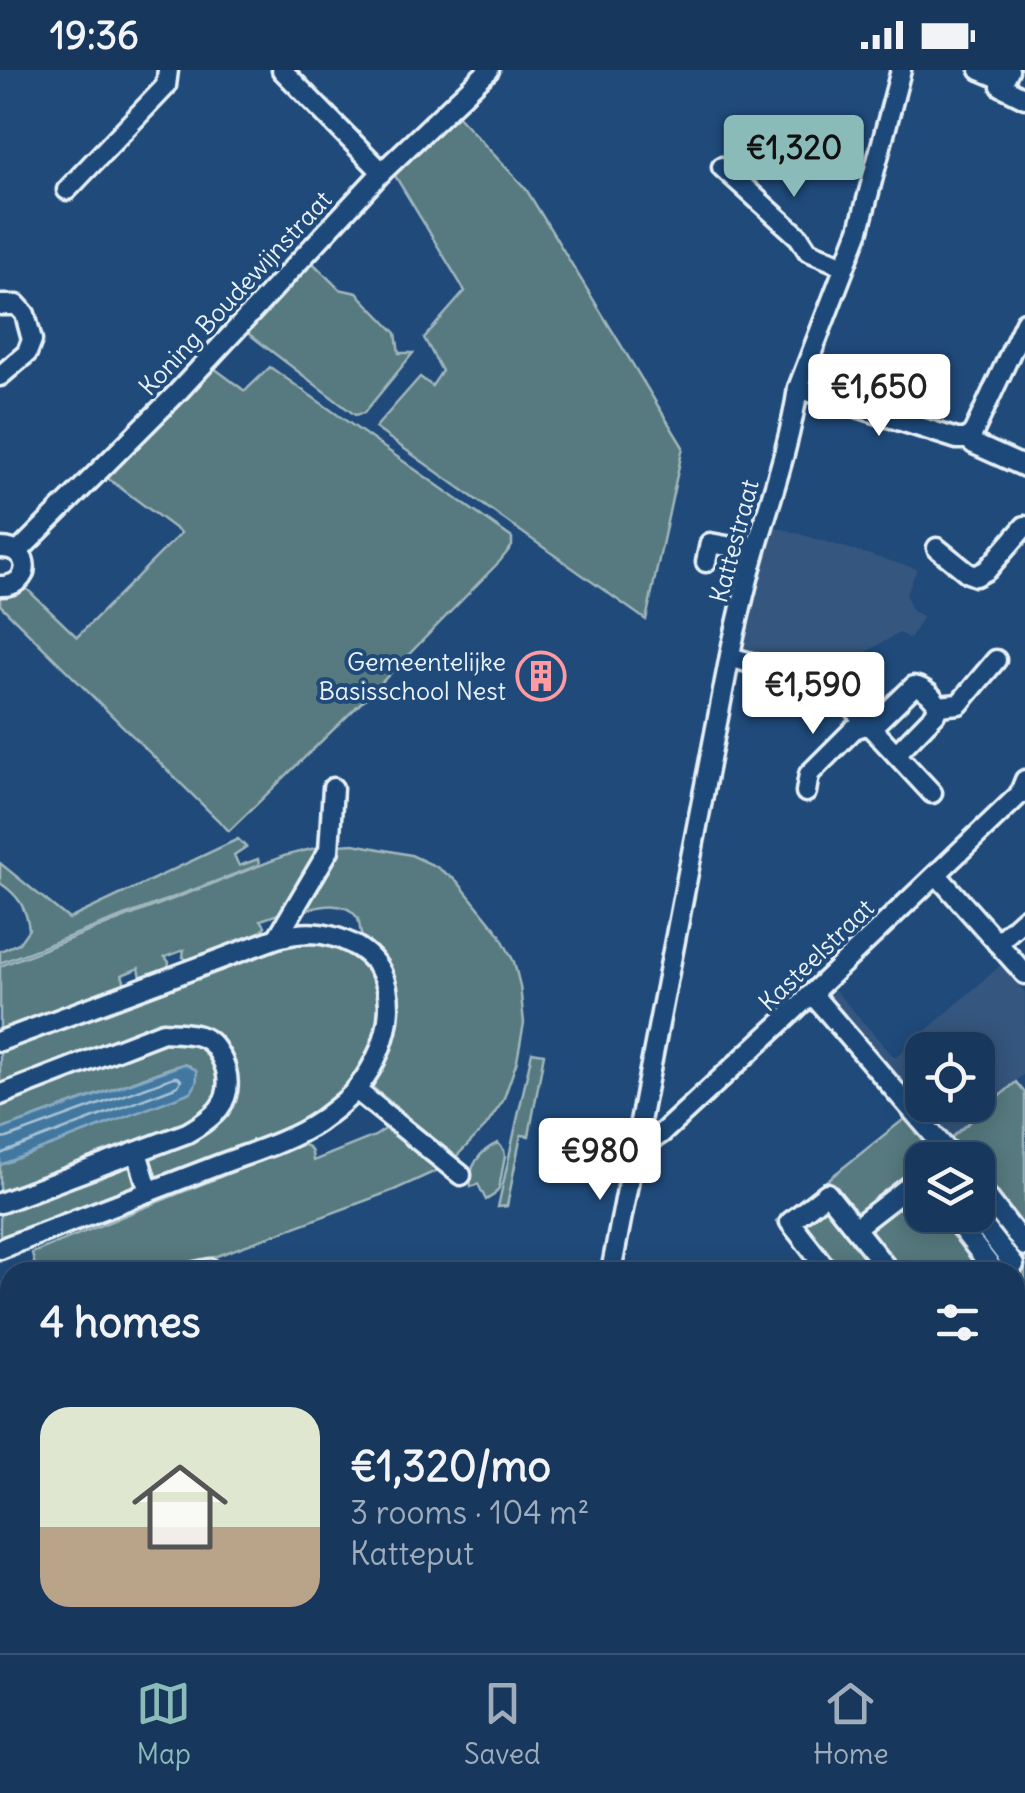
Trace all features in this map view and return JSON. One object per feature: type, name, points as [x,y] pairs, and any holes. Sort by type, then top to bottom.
[{"type":"street","points":[[67,190],[166,86],[168,70]]},
{"type":"street","name":"Koning Boudewijnstraat","points":[[9,550],[178,393],[382,172],[489,70]]},
{"type":"street","name":"Kattestraat","points":[[613,1262],[730,657],[755,551],[772,503],[798,388],[859,230],[901,70]]},
{"type":"street","points":[[980,70],[1006,75],[1002,86],[1025,98]]},
{"type":"street","points":[[284,71],[382,172]]},
{"type":"street","points":[[722,168],[799,238],[808,251],[844,266]]},
{"type":"street","points":[[0,305],[16,305],[24,314],[32,340],[27,352],[0,376]]},
{"type":"street","points":[[968,439],[1025,322]]},
{"type":"street","points":[[798,388],[968,439],[1025,467]]},
{"type":"street","points":[[936,548],[976,576],[987,570],[1025,526]]},
{"type":"street","points":[[706,562],[710,544],[755,551]]},
{"type":"street","points":[[0,586],[12,586],[23,576],[24,560],[9,550]]},
{"type":"street","points":[[730,657],[778,671],[851,706],[932,792]]},
{"type":"street","points":[[938,706],[959,704],[996,660]]},
{"type":"street","points":[[806,792],[809,774],[854,729],[879,720],[914,686],[921,687],[938,706]]},
{"type":"street","points":[[896,754],[935,714],[938,706]]},
{"type":"street","points":[[277,938],[329,850],[333,788]]},
{"type":"street","name":"Kasteelstraat","points":[[636,1143],[646,1144],[662,1133],[1023,790]]},
{"type":"street","points":[[937,874],[1025,974]]},
{"type":"street","points":[[997,942],[1025,918]]},
{"type":"street","points":[[0,1041],[302,931],[324,933],[364,950],[388,986],[390,1016],[372,1066],[356,1090],[317,1122],[272,1144],[0,1249]]},
{"type":"street","points":[[812,994],[920,1142]]},
{"type":"street","points":[[0,1095],[163,1032],[210,1040],[224,1063],[229,1084],[224,1104],[188,1133],[0,1204]]},
{"type":"street","points":[[356,1090],[461,1175]]},
{"type":"street","points":[[137,1152],[148,1192]]},
{"type":"street","points":[[855,1228],[905,1190]]},
{"type":"street","points":[[821,1262],[790,1222],[827,1193],[882,1262]]},
{"type":"street","points":[[995,1206],[1025,1246]]},
{"type":"street","points":[[964,1232],[987,1262]]},
{"type":"street","points":[[989,1232],[1013,1262]]},
{"type":"shaded area","points":[[773,526],[917,569],[906,595],[912,611],[923,616],[910,639],[899,633],[868,651],[847,695],[783,661],[741,649]]},
{"type":"shaded area","points":[[1001,965],[1025,992],[1025,1073],[995,1100],[995,1032],[925,1032]]},
{"type":"shaded area","points":[[835,990],[895,1058],[905,1049],[905,1089],[826,999]]},
{"type":"shaded area","points":[[934,1122],[970,1122],[950,1140]]},
{"type":"green space","points":[[455,113],[526,189],[683,447],[646,620],[375,428],[420,377],[432,386],[442,371],[424,338],[465,291],[394,174]]},
{"type":"green space","points":[[311,261],[339,289],[357,293],[396,333],[399,353],[413,353],[364,413],[355,415],[245,331]]},
{"type":"green space","points":[[210,365],[245,391],[270,367],[512,538],[512,546],[500,561],[229,831],[0,605],[0,596],[19,594],[25,587],[77,637],[181,533],[106,477]]},
{"type":"green space","points":[[238,839],[246,847],[234,855],[239,866],[258,859],[259,865],[0,963],[0,951],[19,943],[29,929],[20,902],[0,883],[0,863],[69,919]]},
{"type":"green space","points":[[354,844],[411,855],[435,866],[457,881],[499,933],[514,962],[524,1023],[517,1061],[503,1101],[486,1126],[447,1166],[394,1190],[201,1262],[34,1262],[32,1253],[299,1145],[310,1149],[313,1161],[375,1136],[406,1115],[371,1086],[396,1029],[399,1014],[395,983],[389,968],[363,939],[357,917],[340,906],[303,910],[301,906],[261,920],[265,926],[262,931],[188,960],[183,957],[184,950],[165,957],[168,967],[151,975],[141,977],[139,968],[122,975],[125,984],[0,1031],[0,966],[284,856],[323,846]]},
{"type":"green space","points":[[311,941],[345,951],[370,971],[379,994],[379,1021],[371,1047],[355,1074],[333,1098],[277,1134],[153,1183],[145,1165],[149,1158],[208,1130],[228,1109],[233,1094],[235,1075],[199,1030],[0,1087],[0,1051],[283,944]]},
{"type":"green space","points":[[826,999],[905,1090],[905,1112]]},
{"type":"green space","points":[[177,1039],[208,1050],[221,1072],[218,1100],[197,1122],[0,1198],[0,1165],[191,1092],[190,1066],[170,1068],[0,1130],[0,1102]]},
{"type":"green space","points":[[532,1052],[544,1054],[529,1136],[521,1135],[507,1206],[498,1207]]},
{"type":"green space","points":[[1016,1082],[1025,1093],[1025,1262],[808,1262],[776,1221],[905,1118],[905,1122],[933,1122],[949,1140],[970,1122],[995,1122],[995,1100]]},
{"type":"green space","points":[[498,1143],[505,1156],[499,1188],[486,1200],[478,1184],[471,1187],[471,1173],[481,1155]]},
{"type":"green space","points":[[126,1163],[135,1164],[140,1186],[0,1242],[0,1211]]},
{"type":"water","points":[[184,1064],[196,1070],[191,1092],[0,1165],[0,1130]]},
{"type":"place","name":"Gemeentelijke Basisschool Nest","points":[[541,676]]}]
